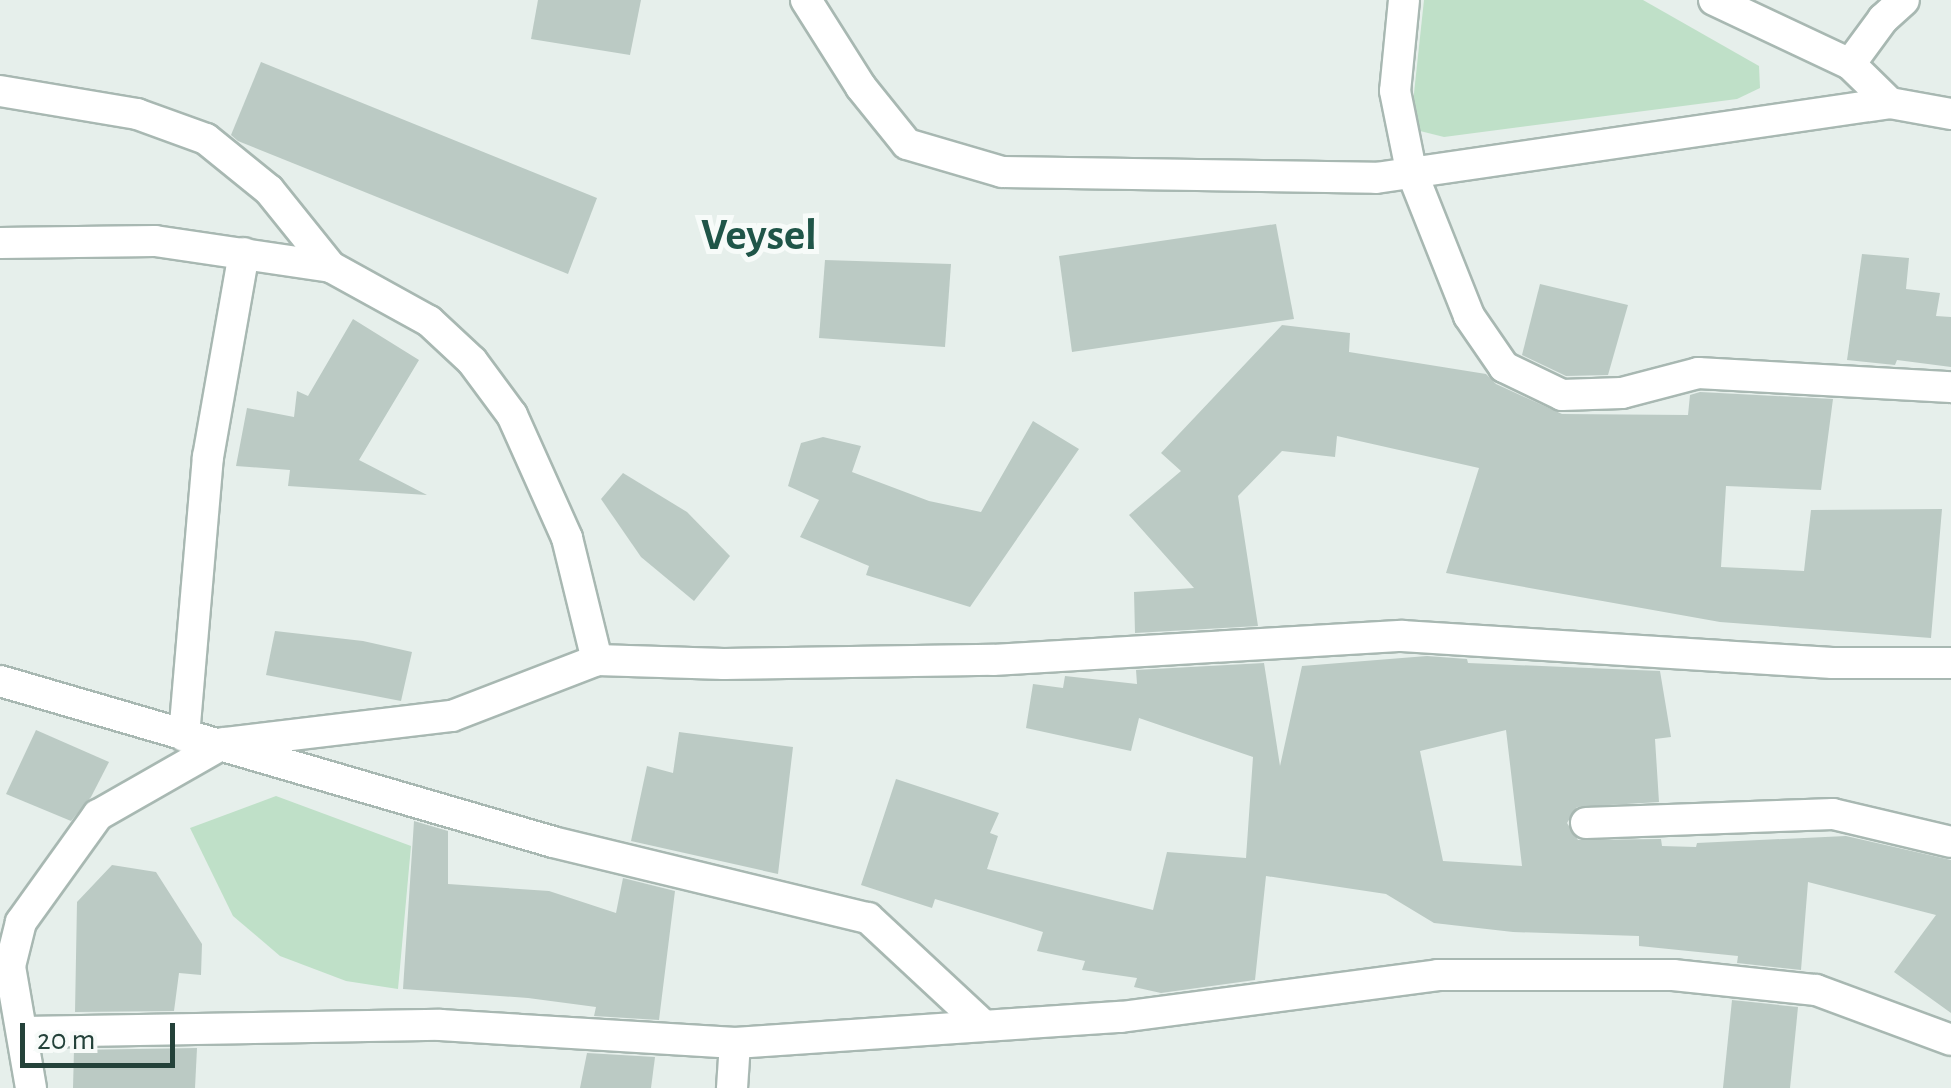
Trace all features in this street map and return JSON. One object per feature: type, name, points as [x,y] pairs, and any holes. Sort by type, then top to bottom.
[{"type":"street","points":[[806,0],[861,87],[907,144],[1002,172],[1376,178],[1890,104],[1951,114]]},
{"type":"street","points":[[1404,0],[1396,90],[1411,170],[1469,316],[1504,367],[1562,395],[1622,394],[1698,373],[1951,386]]},
{"type":"street","points":[[1714,0],[1850,64],[1890,104]]},
{"type":"street","points":[[1850,64],[1883,19],[1904,0]]},
{"type":"street","points":[[0,90],[138,114],[206,139],[270,190],[332,267]]},
{"type":"street","points":[[0,242],[155,241],[332,267],[429,322],[472,362],[512,415],[567,538],[597,660]]},
{"type":"street","points":[[184,736],[208,457],[244,253]]},
{"type":"street","points":[[31,1088],[10,966],[11,919],[98,815],[224,743],[452,716],[597,660],[724,664],[992,660],[1402,636],[1832,664],[1951,663]]},
{"type":"street","points":[[0,682],[184,736],[224,743],[553,842],[868,918],[982,1024]]},
{"type":"street","points":[[1586,823],[1833,814],[1951,842]]},
{"type":"street","points":[[24,1032],[440,1025],[734,1044],[1121,1017],[1438,975],[1673,974],[1816,990],[1951,1040]]},
{"type":"street","points":[[732,1088],[734,1044]]},
{"type":"green space","points":[[1424,0],[1643,0],[1759,66],[1760,88],[1737,99],[1444,137],[1420,131],[1412,112]]},
{"type":"green space","points":[[276,796],[411,846],[398,989],[346,981],[280,956],[233,916],[190,828]]},
{"type":"building","points":[[538,0],[641,0],[630,55],[531,39]]},
{"type":"building","points":[[261,62],[597,198],[568,274],[238,141],[231,135]]},
{"type":"building","points":[[1276,224],[1294,319],[1072,352],[1059,256]]},
{"type":"building","points":[[1862,254],[1909,258],[1906,289],[1940,293],[1936,316],[1951,317],[1951,367],[1897,360],[1895,365],[1847,360]]},
{"type":"building","points":[[825,260],[951,264],[945,347],[819,338]]},
{"type":"building","points":[[1540,284],[1628,305],[1608,375],[1566,376],[1522,355]]},
{"type":"building","points":[[353,319],[419,360],[359,460],[427,495],[288,486],[290,470],[236,466],[247,408],[294,417],[297,391],[308,396]]},
{"type":"building","points":[[1282,325],[1350,333],[1349,352],[1486,374],[1496,384],[1562,414],[1688,415],[1690,395],[1700,392],[1833,399],[1821,490],[1726,486],[1721,567],[1804,571],[1811,510],[1942,509],[1931,638],[1720,622],[1446,573],[1479,468],[1337,436],[1335,457],[1282,451],[1238,496],[1258,626],[1135,633],[1134,592],[1194,588],[1129,515],[1181,471],[1161,453]]},
{"type":"building","points":[[1033,421],[1079,449],[970,607],[866,575],[869,566],[800,537],[819,500],[788,486],[801,443],[823,437],[861,446],[852,472],[929,501],[981,512]]},
{"type":"building","points":[[623,473],[687,512],[730,556],[694,601],[641,557],[601,499]]},
{"type":"building","points":[[275,631],[363,641],[412,652],[401,701],[266,675]]},
{"type":"building","points":[[1427,656],[1467,659],[1468,663],[1660,671],[1671,737],[1655,739],[1659,802],[1577,807],[1567,823],[1578,840],[1661,839],[1662,846],[1696,847],[1697,843],[1846,836],[1951,860],[1951,1013],[1894,972],[1936,915],[1808,882],[1801,970],[1737,963],[1738,956],[1639,946],[1639,936],[1513,932],[1434,923],[1386,894],[1266,876],[1255,980],[1161,993],[1134,987],[1137,978],[1082,970],[1085,961],[1037,951],[1043,932],[935,899],[932,908],[861,885],[896,779],[999,813],[990,833],[998,836],[987,869],[1153,910],[1167,852],[1246,858],[1253,757],[1139,718],[1131,751],[1026,728],[1033,684],[1063,688],[1065,676],[1137,684],[1136,670],[1264,663],[1280,766],[1302,666]],"holes":[[[1506,730],[1522,866],[1443,861],[1420,751]]]},
{"type":"building","points":[[36,730],[109,762],[91,797],[71,821],[6,794]]},
{"type":"building","points":[[679,732],[793,747],[778,874],[631,841],[647,766],[673,773]]},
{"type":"building","points":[[414,821],[448,831],[448,884],[549,891],[616,913],[623,878],[675,891],[659,1020],[594,1016],[596,1007],[528,998],[403,989]]},
{"type":"building","points":[[112,865],[156,872],[202,944],[201,975],[179,973],[174,1011],[75,1012],[77,902]]},
{"type":"building","points":[[1732,1000],[1798,1007],[1790,1088],[1723,1088]]},
{"type":"building","points":[[197,1048],[195,1088],[73,1088],[74,1050]]},
{"type":"building","points":[[587,1053],[655,1057],[651,1088],[580,1088]]},
{"type":"district","name":"Veysel","points":[[759,236]]}]
